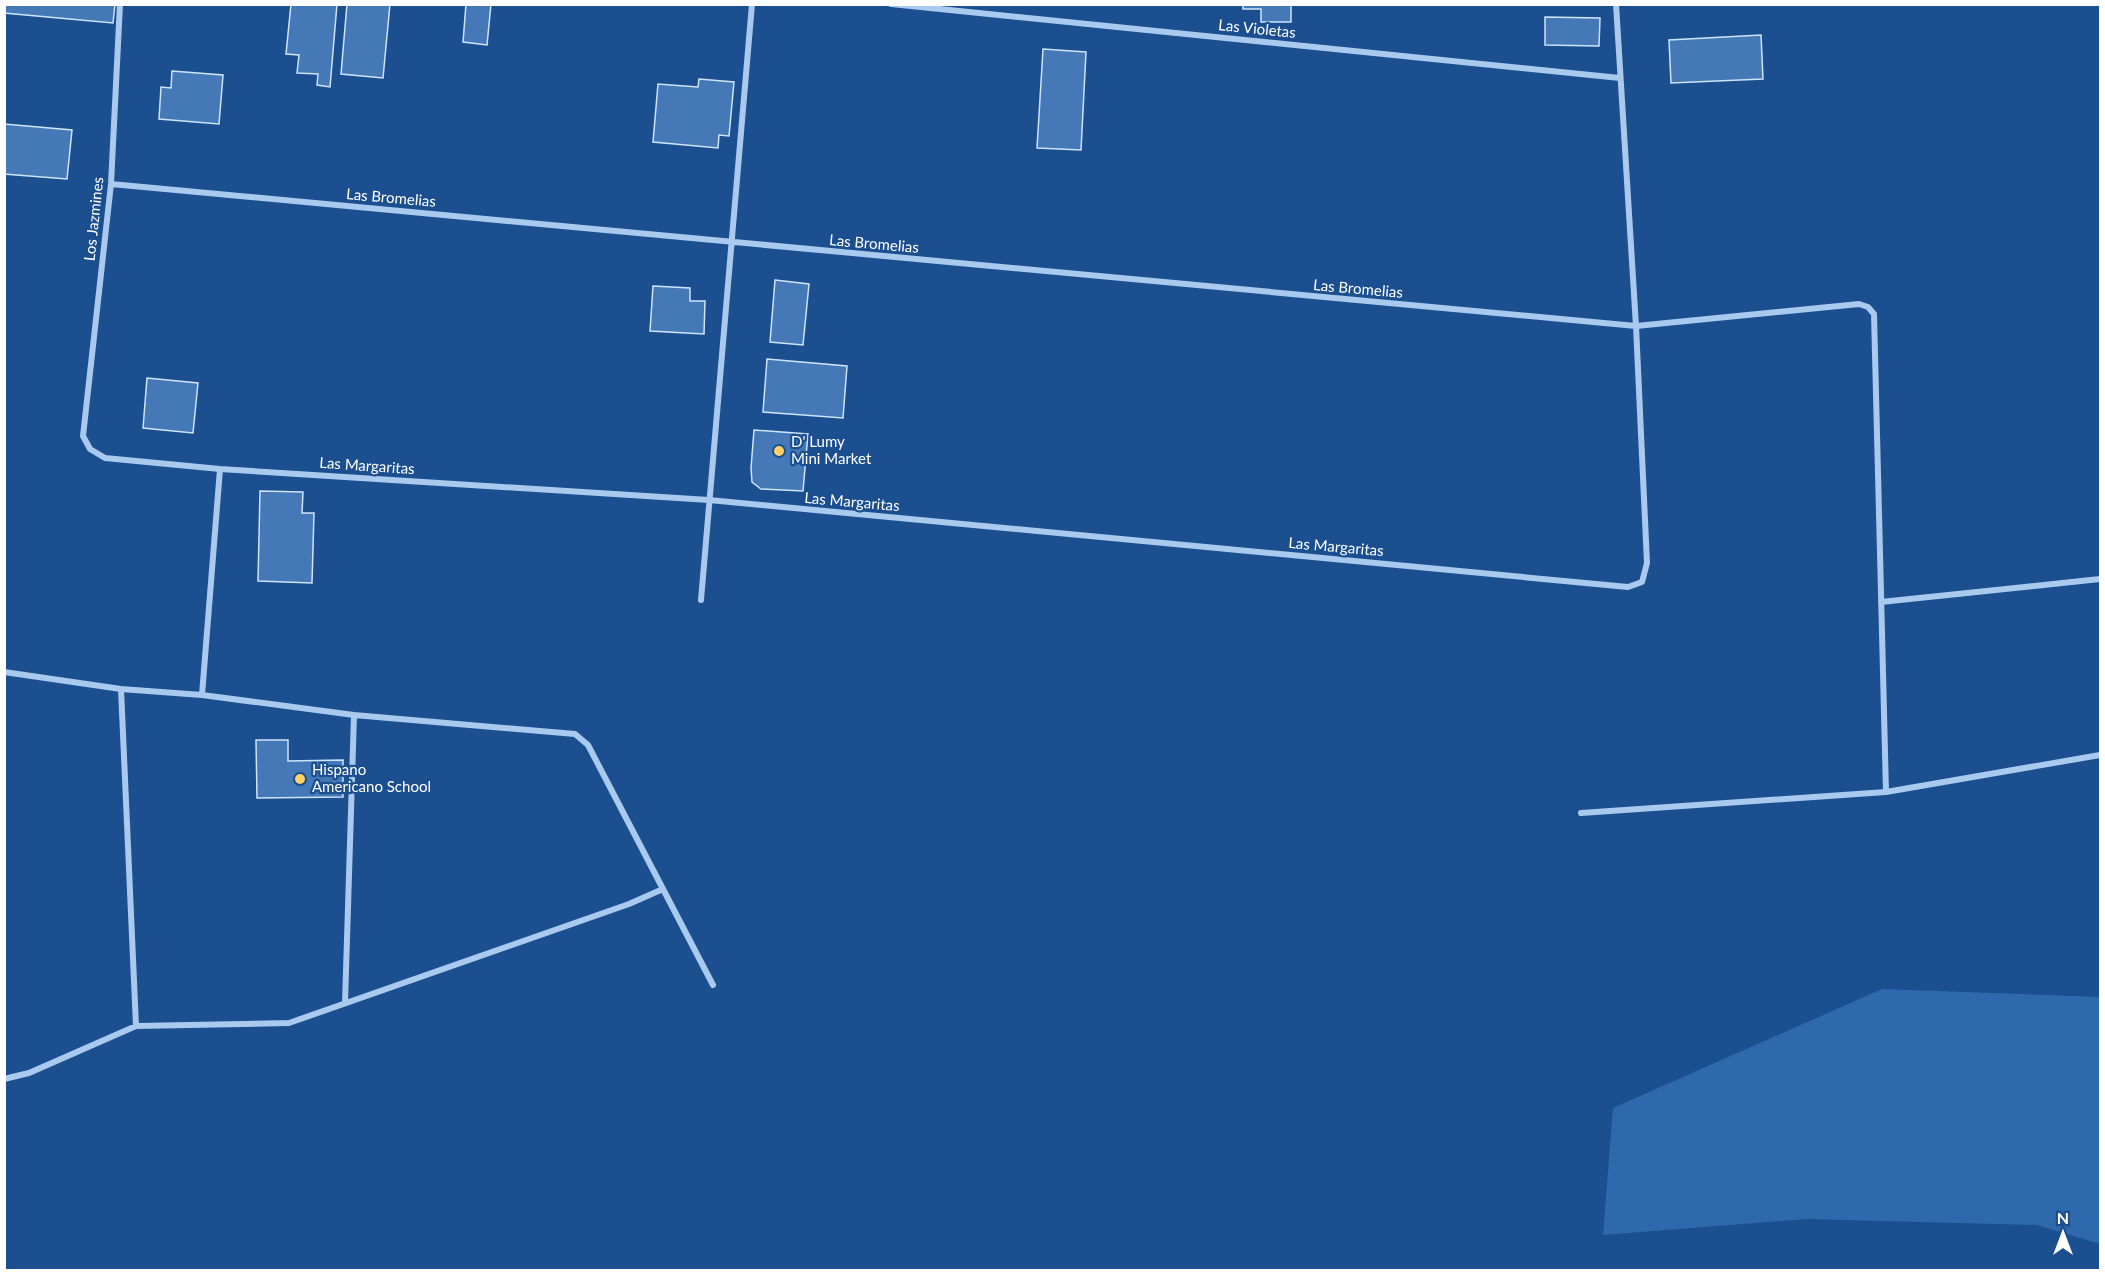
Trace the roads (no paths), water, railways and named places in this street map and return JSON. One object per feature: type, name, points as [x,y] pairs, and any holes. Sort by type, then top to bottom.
[{"type":"street","name":"Los Jazmines","points":[[83,436],[111,184],[120,4]]},
{"type":"street","points":[[702,600],[752,4]]},
{"type":"street","name":"Las Violetas","points":[[891,4],[1620,78]]},
{"type":"street","points":[[1616,4],[1636,326]]},
{"type":"street","name":"Las Bromelias","points":[[111,184],[1636,326],[1859,304],[1868,307],[1874,314],[1881,602]]},
{"type":"street","name":"Las Margaritas","points":[[83,436],[90,450],[105,458],[220,469],[709,500],[1628,586],[1642,582],[1647,563],[1636,326]]},
{"type":"street","points":[[202,695],[220,469]]},
{"type":"street","points":[[1886,792],[1881,602],[2100,579]]},
{"type":"street","points":[[4,672],[121,689],[202,695],[354,715],[575,734],[588,745],[713,985]]},
{"type":"street","points":[[121,689],[136,1026]]},
{"type":"street","points":[[345,1003],[354,715]]},
{"type":"street","points":[[1581,813],[1886,792],[2100,755]]},
{"type":"street","points":[[4,1079],[29,1073],[136,1026],[289,1023],[629,904],[663,889]]},
{"type":"place","name":"D' Lumy Mini Market","points":[[779,451]]},
{"type":"place","name":"Hispano Americano School","points":[[300,779]]}]
